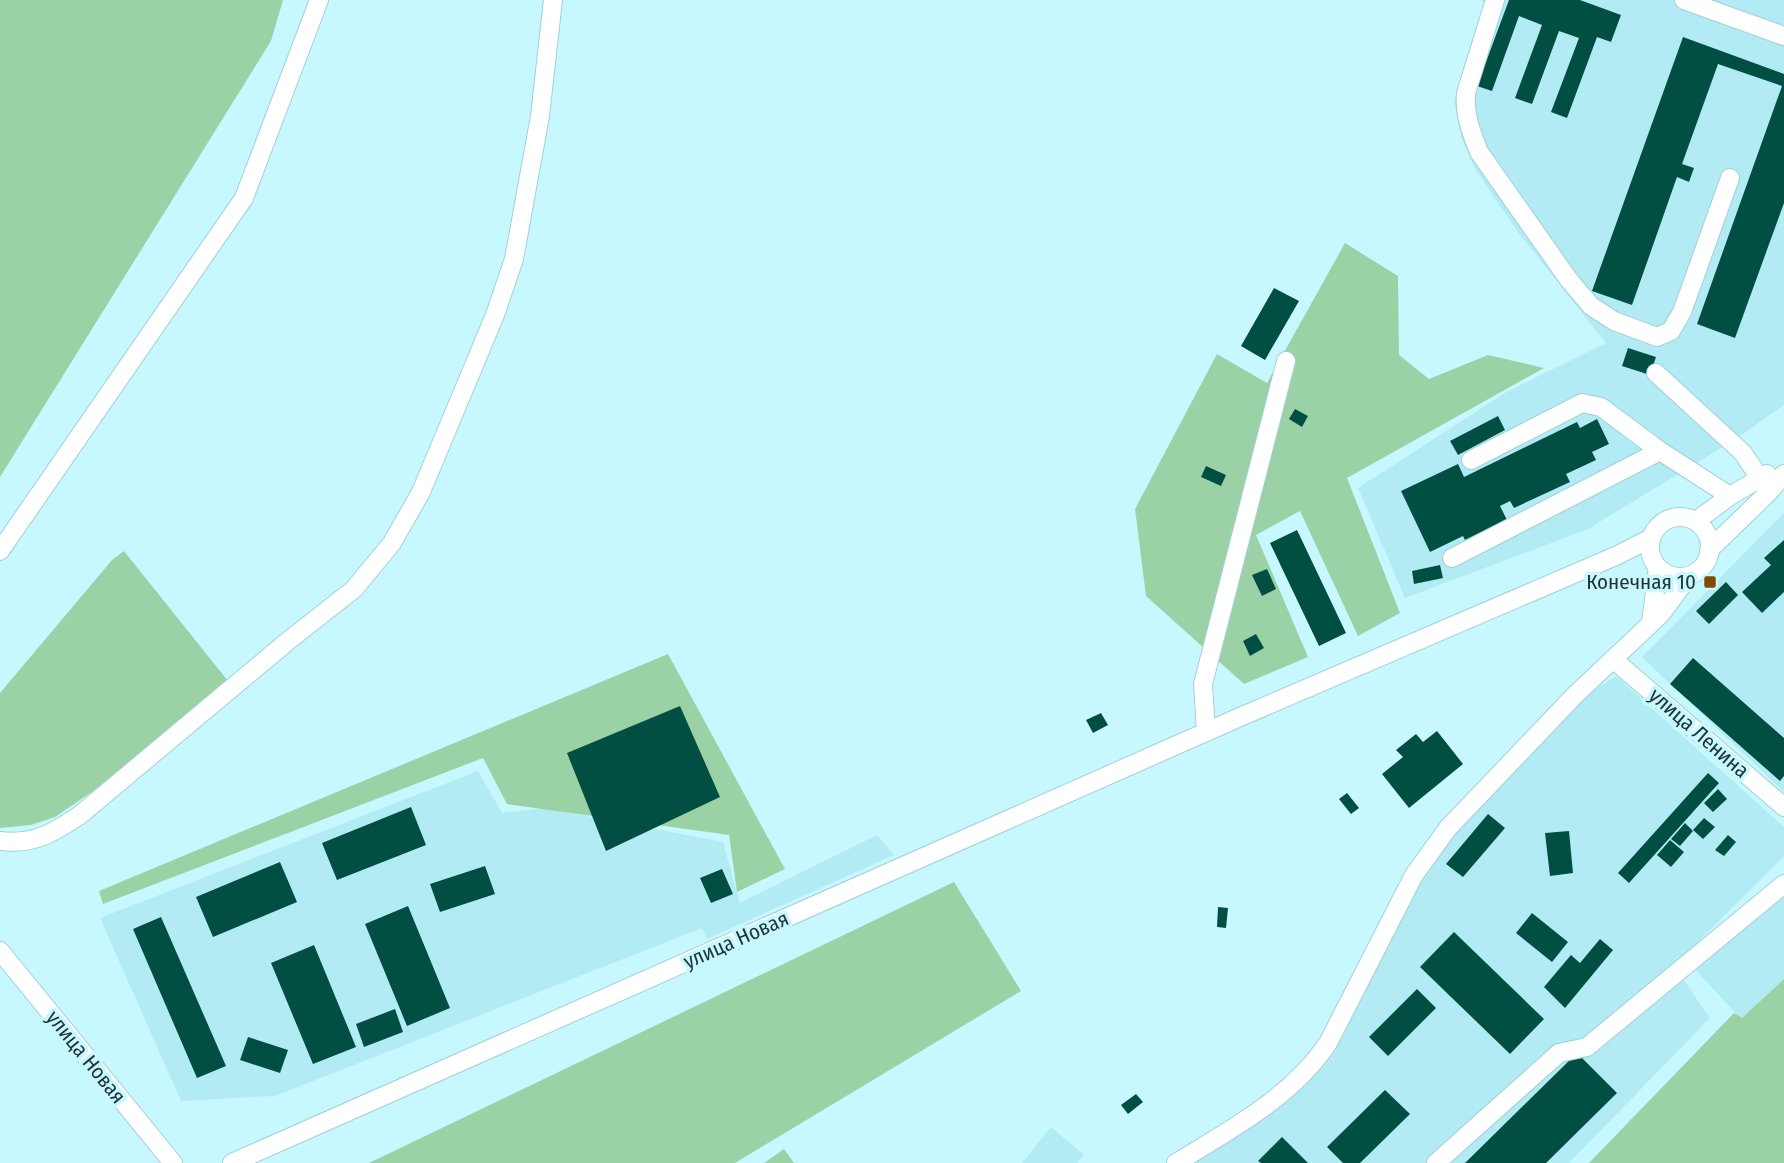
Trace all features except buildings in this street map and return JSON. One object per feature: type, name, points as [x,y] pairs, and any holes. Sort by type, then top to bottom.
[{"type":"street","points":[[0,551],[244,198],[319,0]]},
{"type":"street","points":[[0,841],[32,841],[56,831],[80,815],[354,589],[392,543],[421,492],[495,315],[514,259],[540,116],[553,0]]},
{"type":"street","points":[[1495,0],[1466,93],[1465,108],[1471,132],[1486,163],[1569,280],[1591,306],[1614,321],[1657,337],[1671,331],[1682,312],[1730,178]]},
{"type":"street","points":[[1684,0],[1784,36]]},
{"type":"street","points":[[1206,732],[1203,684],[1286,361]]},
{"type":"street","points":[[1656,373],[1743,453],[1759,477]]},
{"type":"street","points":[[1471,460],[1582,403],[1601,407],[1660,451],[1730,496]]},
{"type":"street","points":[[1452,558],[1660,451]]},
{"type":"street","points":[[1696,521],[1759,477],[1784,471]]},
{"type":"street","points":[[1618,555],[1654,562],[1676,576],[1696,574],[1703,567],[1710,550],[1769,492],[1784,471]]},
{"type":"street","points":[[1651,623],[1654,562],[1651,538],[1659,526],[1667,521],[1686,518],[1696,521],[1704,530],[1710,550]]},
{"type":"street","name":"улица Новая","points":[[232,1163],[1240,717],[1618,555],[1651,538]]},
{"type":"street","points":[[1176,1163],[1256,1113],[1315,1063],[1414,875],[1448,828],[1575,695],[1673,600],[1689,576]]},
{"type":"street","name":"улица Ленина","points":[[1613,659],[1784,807]]},
{"type":"street","points":[[1436,1163],[1559,1053],[1587,1047],[1784,884]]},
{"type":"street","name":"улица Новая","points":[[0,951],[173,1163]]},
{"type":"shaded area","points":[[1480,0],[1784,0],[1784,405],[1736,439],[1588,529],[1405,598],[1358,488],[1508,391],[1606,343],[1518,232],[1475,169],[1461,137],[1454,101],[1487,3]]},
{"type":"shaded area","points":[[1784,513],[1784,792],[1642,657]]},
{"type":"shaded area","points":[[1616,676],[1784,827],[1784,856],[1674,966],[1710,1018],[1569,1163],[1178,1163],[1331,1046],[1404,891],[1484,797],[1580,699]]},
{"type":"shaded area","points":[[478,771],[502,813],[545,808],[723,842],[740,903],[877,835],[894,855],[707,939],[702,928],[275,1096],[181,1101],[100,918]]},
{"type":"shaded area","points":[[1784,895],[1784,979],[1741,1019],[1693,967]]},
{"type":"shaded area","points":[[1051,1127],[1084,1155],[1077,1163],[1022,1163]]},
{"type":"green space","points":[[0,0],[283,0],[271,41],[0,477]]},
{"type":"green space","points":[[1345,243],[1398,276],[1399,355],[1429,379],[1488,355],[1544,368],[1347,478],[1400,613],[1358,636],[1300,511],[1256,535],[1308,657],[1244,684],[1146,596],[1135,509],[1217,354],[1267,383]]},
{"type":"green space","points":[[124,551],[228,681],[99,787],[55,817],[31,825],[0,828],[0,693],[112,560]]},
{"type":"green space","points":[[668,654],[785,869],[737,892],[729,835],[507,804],[483,758],[103,904],[99,891]]},
{"type":"green space","points":[[954,882],[1021,991],[735,1163],[369,1163]]},
{"type":"green space","points":[[1784,979],[1784,1163],[1589,1163],[1734,1013],[1742,1018]]},
{"type":"green space","points":[[784,1149],[794,1163],[764,1163]]},
{"type":"place","name":"Конечная 10","points":[[1710,582]]}]
